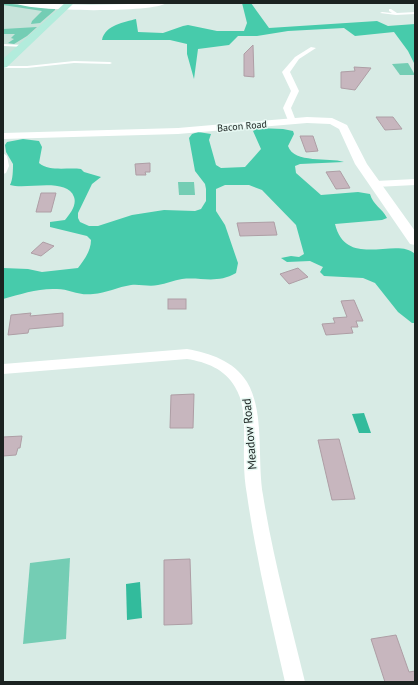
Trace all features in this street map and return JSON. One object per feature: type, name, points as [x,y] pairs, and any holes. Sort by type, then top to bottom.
[{"type":"main road","points":[[20,3],[117,7],[162,3]]},
{"type":"main road","points":[[3,66],[68,5]]},
{"type":"street","points":[[292,121],[286,112],[286,106],[295,91],[294,85],[287,77],[286,72],[297,58],[313,48]]},
{"type":"street","name":"Bacon Road","points":[[3,136],[178,131],[292,121],[332,121],[339,124],[344,129],[361,164],[415,241]]},
{"type":"street","points":[[3,156],[3,172]]},
{"type":"street","points":[[376,184],[415,182]]},
{"type":"street","name":"Meadow Road","points":[[3,369],[187,354],[199,356],[217,363],[234,373],[242,384],[249,401],[252,474],[265,552],[295,682]]},
{"type":"lane","points":[[390,10],[396,14]]},
{"type":"lane","points":[[382,13],[396,14],[415,12]]},
{"type":"lane","points":[[3,45],[24,46]]},
{"type":"lane","points":[[3,66],[27,67],[74,62],[110,64]]},
{"type":"shaded area","points":[[3,3],[61,8],[3,62]]},
{"type":"shaded area","points":[[3,3],[55,10],[40,23],[31,24],[42,11],[3,5]]},
{"type":"shaded area","points":[[242,3],[251,3],[269,28],[377,21],[388,26],[415,24],[415,65],[408,51],[394,32],[355,36],[344,28],[288,31],[257,36],[238,36],[229,45],[198,49],[194,79],[187,54],[187,44],[170,40],[102,40],[107,31],[111,28],[121,23],[136,19],[138,32],[163,33],[188,25],[217,31],[244,31],[247,23]]},
{"type":"shaded area","points":[[37,27],[27,36],[14,44],[8,43],[14,39],[11,38],[15,34],[3,34],[3,29]]},
{"type":"shaded area","points":[[408,63],[415,75],[400,75],[392,64]]},
{"type":"shaded area","points":[[257,128],[293,131],[294,134],[288,146],[292,152],[304,158],[344,162],[300,164],[295,166],[296,173],[321,195],[358,192],[370,194],[373,201],[387,218],[382,220],[335,224],[341,238],[350,246],[372,250],[396,248],[407,249],[415,254],[415,323],[412,323],[398,312],[375,283],[363,278],[324,276],[320,272],[323,267],[310,261],[287,262],[281,258],[291,256],[299,257],[304,254],[296,225],[262,190],[249,185],[225,185],[216,189],[216,211],[225,225],[238,263],[236,273],[216,279],[182,279],[155,286],[131,285],[88,294],[61,289],[43,289],[3,299],[3,268],[28,269],[42,272],[78,268],[85,259],[91,244],[91,240],[87,236],[50,227],[50,222],[65,220],[69,215],[75,203],[74,197],[70,191],[63,187],[45,185],[10,185],[13,164],[6,152],[5,145],[7,142],[23,139],[39,141],[42,147],[39,163],[43,166],[81,169],[84,172],[101,177],[92,184],[78,213],[80,222],[89,226],[98,226],[132,215],[164,210],[195,211],[201,209],[206,201],[206,189],[205,184],[195,171],[189,138],[192,134],[198,132],[211,134],[209,140],[216,165],[221,168],[245,167],[261,149],[253,131]]},
{"type":"shaded area","points":[[178,182],[194,182],[195,195],[179,195]]},
{"type":"shaded area","points":[[364,413],[371,433],[359,433],[352,414]]},
{"type":"shaded area","points":[[70,558],[66,639],[23,644],[30,563]]},
{"type":"shaded area","points":[[140,582],[142,618],[127,620],[126,584]]},
{"type":"building","points":[[253,45],[254,77],[244,76],[244,54]]},
{"type":"building","points":[[354,67],[371,68],[355,90],[341,88],[341,72],[355,71]]},
{"type":"building","points":[[376,117],[393,117],[402,129],[385,130]]},
{"type":"building","points":[[300,136],[313,136],[318,151],[306,152]]},
{"type":"building","points":[[150,163],[150,172],[145,172],[146,175],[136,175],[135,164]]},
{"type":"building","points":[[340,171],[350,188],[336,189],[326,172]]},
{"type":"building","points":[[41,193],[56,193],[51,212],[36,212]]},
{"type":"building","points":[[274,222],[277,235],[240,236],[237,223]]},
{"type":"building","points":[[43,242],[54,246],[41,256],[31,253]]},
{"type":"building","points":[[298,268],[308,277],[289,284],[280,274]]},
{"type":"building","points":[[168,299],[186,299],[186,309],[168,309]]},
{"type":"building","points":[[354,300],[363,321],[356,321],[358,327],[351,327],[353,333],[326,335],[322,324],[335,323],[333,318],[347,317],[341,301]]},
{"type":"building","points":[[31,313],[30,316],[63,313],[63,326],[29,329],[28,333],[8,335],[11,315]]},
{"type":"building","points":[[194,394],[193,428],[170,428],[171,395]]},
{"type":"building","points":[[22,436],[20,448],[18,448],[16,455],[3,456],[3,437]]},
{"type":"building","points":[[339,439],[355,499],[332,500],[318,440]]},
{"type":"building","points":[[190,559],[192,624],[164,625],[164,560]]},
{"type":"building","points":[[396,635],[409,672],[415,671],[415,682],[385,682],[371,639]]}]
